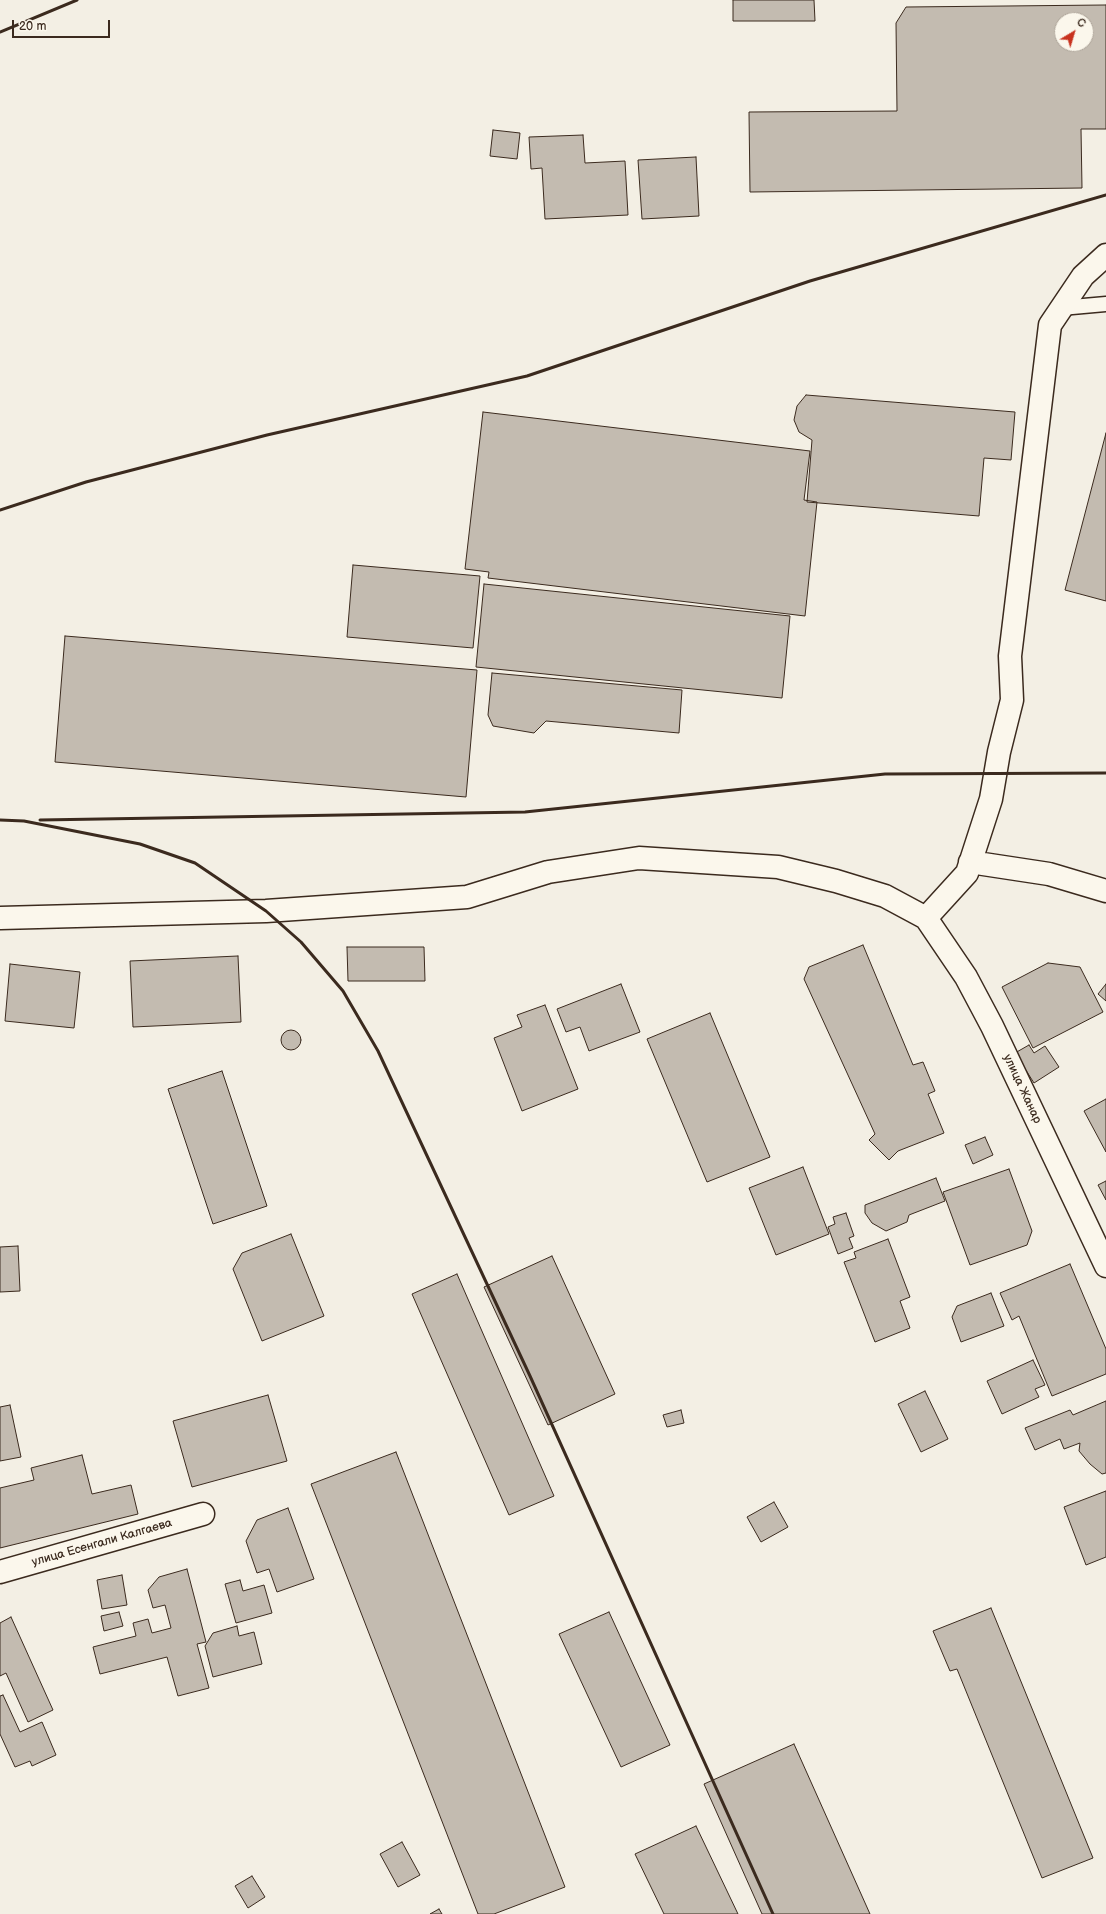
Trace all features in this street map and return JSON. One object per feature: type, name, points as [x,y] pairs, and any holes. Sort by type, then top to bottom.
[{"type":"street","points":[[0,918],[266,911],[467,898],[548,872],[638,858],[778,867],[885,896],[926,918],[967,873],[991,799],[999,752],[1012,700],[1010,656],[1050,325],[1083,276],[1106,255]]},
{"type":"street","points":[[970,862],[1049,874],[1106,891]]},
{"type":"street","name":"улица Жанар","points":[[926,918],[966,977],[992,1026],[1106,1266]]},
{"type":"street","name":"улица Есенгали Калгаева","points":[[0,1572],[203,1514]]},
{"type":"lane","points":[[1061,308],[1106,304]]},
{"type":"building","points":[[733,0],[814,0],[815,21],[733,21]]},
{"type":"building","points":[[1106,5],[1106,129],[1081,129],[1082,188],[750,192],[749,112],[897,111],[896,23],[906,7]]},
{"type":"building","points":[[493,130],[520,133],[517,159],[490,156]]},
{"type":"building","points":[[583,135],[585,163],[625,161],[628,215],[545,219],[542,168],[531,169],[529,137]]},
{"type":"building","points":[[696,157],[699,216],[642,219],[638,160]]},
{"type":"building","points":[[806,395],[1015,412],[1011,460],[984,458],[979,516],[807,502],[812,440],[799,432],[794,420],[797,406]]},
{"type":"building","points":[[483,412],[810,451],[804,500],[817,502],[805,616],[488,578],[489,572],[465,569]]},
{"type":"building","points":[[1106,433],[1106,601],[1065,590]]},
{"type":"building","points":[[353,565],[480,576],[473,648],[347,637]]},
{"type":"building","points":[[484,584],[790,616],[782,698],[476,667]]},
{"type":"building","points":[[65,636],[477,670],[466,797],[55,762]]},
{"type":"building","points":[[492,673],[682,690],[679,733],[546,721],[534,733],[493,726],[488,715]]},
{"type":"building","points":[[863,945],[913,1065],[923,1062],[935,1091],[928,1094],[944,1133],[898,1151],[889,1160],[869,1140],[875,1134],[804,979],[809,967]]},
{"type":"building","points":[[347,947],[424,947],[425,981],[348,981]]},
{"type":"building","points":[[238,956],[241,1022],[133,1027],[130,961]]},
{"type":"building","points":[[1048,963],[1080,967],[1103,1012],[1033,1048],[1002,987]]},
{"type":"building","points":[[10,964],[80,972],[74,1028],[5,1021]]},
{"type":"building","points":[[621,984],[640,1032],[589,1051],[580,1027],[566,1032],[557,1009]]},
{"type":"building","points":[[1106,984],[1106,1001],[1098,994]]},
{"type":"building","points":[[545,1005],[578,1089],[522,1111],[494,1038],[522,1027],[517,1015]]},
{"type":"building","points":[[710,1013],[770,1157],[707,1182],[647,1039]]},
{"type":"building","points":[[291,1030],[298,1033],[301,1040],[298,1047],[291,1050],[284,1047],[281,1040],[284,1033]]},
{"type":"building","points":[[1029,1045],[1034,1053],[1045,1046],[1059,1067],[1034,1083],[1015,1053]]},
{"type":"building","points":[[222,1071],[267,1206],[213,1224],[168,1089]]},
{"type":"building","points":[[1106,1099],[1106,1152],[1084,1111]]},
{"type":"building","points":[[985,1137],[993,1155],[973,1164],[965,1145]]},
{"type":"building","points":[[803,1167],[829,1234],[776,1255],[749,1188]]},
{"type":"building","points":[[1009,1169],[1032,1231],[1027,1245],[970,1265],[943,1192]]},
{"type":"building","points":[[936,1178],[945,1201],[909,1215],[907,1222],[886,1231],[872,1223],[865,1213],[865,1205]]},
{"type":"building","points":[[1106,1181],[1106,1200],[1098,1185]]},
{"type":"building","points":[[846,1213],[854,1236],[849,1238],[853,1248],[838,1254],[828,1227],[835,1224],[833,1217]]},
{"type":"building","points":[[291,1234],[324,1316],[262,1341],[233,1269],[242,1253]]},
{"type":"building","points":[[888,1239],[910,1297],[900,1301],[910,1328],[875,1342],[844,1262],[856,1258],[854,1252]]},
{"type":"building","points":[[18,1246],[20,1291],[0,1292],[0,1247]]},
{"type":"building","points":[[552,1256],[615,1394],[548,1425],[484,1287]]},
{"type":"building","points":[[1070,1264],[1106,1349],[1106,1374],[1052,1396],[1019,1316],[1012,1320],[1000,1293]]},
{"type":"building","points":[[457,1274],[554,1496],[509,1515],[412,1294]]},
{"type":"building","points":[[991,1293],[1004,1326],[961,1342],[952,1317],[957,1306]]},
{"type":"building","points":[[1033,1360],[1045,1385],[1035,1389],[1039,1397],[1002,1414],[987,1381]]},
{"type":"building","points":[[925,1391],[948,1439],[921,1452],[898,1404]]},
{"type":"building","points":[[268,1395],[287,1461],[192,1487],[173,1421]]},
{"type":"building","points":[[1106,1401],[1106,1473],[1102,1474],[1090,1464],[1079,1451],[1080,1443],[1064,1449],[1060,1439],[1035,1450],[1025,1428],[1070,1410],[1073,1415]]},
{"type":"building","points":[[10,1405],[21,1457],[0,1461],[0,1407]]},
{"type":"building","points":[[681,1410],[684,1423],[667,1427],[663,1415]]},
{"type":"building","points":[[396,1452],[565,1887],[494,1914],[478,1914],[311,1484]]},
{"type":"building","points":[[82,1455],[92,1494],[131,1485],[138,1514],[0,1548],[0,1488],[34,1480],[31,1468]]},
{"type":"building","points":[[1106,1491],[1106,1557],[1086,1565],[1064,1507]]},
{"type":"building","points":[[774,1502],[788,1527],[761,1542],[747,1517]]},
{"type":"building","points":[[288,1508],[314,1579],[277,1592],[269,1569],[257,1573],[246,1541],[257,1520]]},
{"type":"building","points":[[187,1569],[206,1642],[197,1644],[209,1688],[178,1696],[167,1657],[100,1674],[93,1647],[136,1636],[133,1623],[148,1619],[152,1633],[171,1628],[165,1605],[153,1608],[148,1590],[159,1577]]},
{"type":"building","points":[[122,1575],[127,1605],[102,1609],[97,1580]]},
{"type":"building","points":[[240,1580],[243,1591],[264,1585],[272,1613],[236,1623],[225,1584]]},
{"type":"building","points":[[991,1608],[1093,1858],[1042,1878],[957,1669],[950,1671],[933,1631]]},
{"type":"building","points":[[119,1612],[123,1626],[104,1631],[101,1616]]},
{"type":"building","points":[[609,1612],[670,1745],[621,1767],[559,1634]]},
{"type":"building","points":[[11,1617],[53,1710],[28,1722],[6,1673],[0,1676],[0,1623]]},
{"type":"building","points":[[237,1626],[239,1636],[254,1632],[262,1664],[213,1677],[205,1646],[213,1633]]},
{"type":"building","points":[[3,1695],[20,1732],[42,1722],[56,1755],[32,1766],[30,1761],[15,1767],[0,1734],[0,1696]]},
{"type":"building","points":[[794,1744],[870,1914],[762,1914],[704,1784]]},
{"type":"building","points":[[696,1826],[738,1914],[664,1914],[635,1854]]},
{"type":"building","points":[[402,1842],[420,1875],[398,1887],[380,1854]]},
{"type":"building","points":[[252,1876],[265,1897],[248,1908],[235,1886]]},
{"type":"building","points":[[439,1909],[442,1914],[430,1914]]},
{"type":"railway","points":[[0,32],[77,0]]},
{"type":"railway","points":[[0,510],[86,482],[267,435],[527,376],[810,281],[1106,195]]},
{"type":"railway","points":[[40,820],[525,812],[885,774],[1106,773]]},
{"type":"railway","points":[[0,820],[24,821],[140,844],[195,863],[266,911],[301,942],[343,991],[378,1051],[530,1376],[773,1914]]}]
